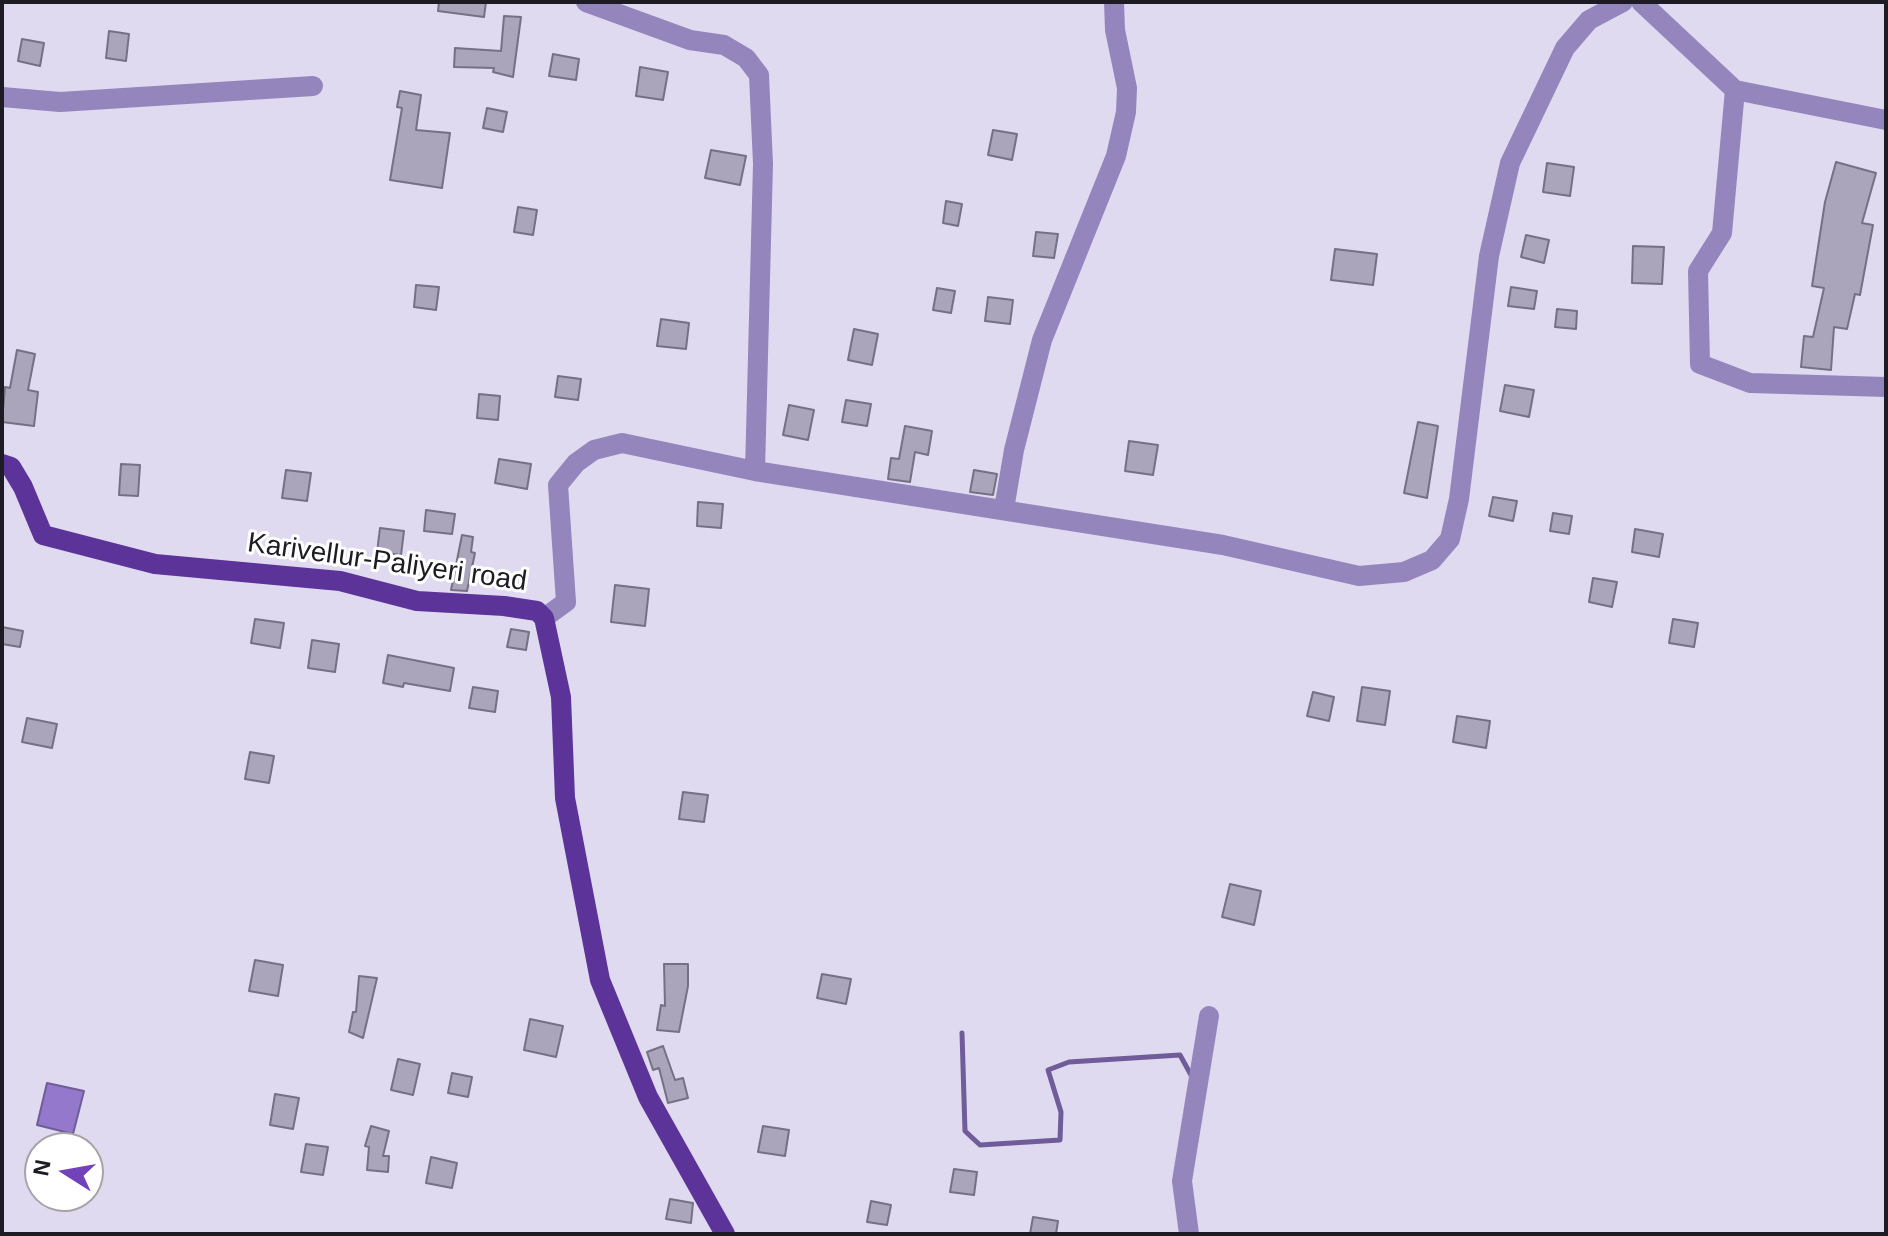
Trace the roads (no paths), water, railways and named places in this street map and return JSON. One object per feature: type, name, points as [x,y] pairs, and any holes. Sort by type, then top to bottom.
[{"type":"main road","name":"Karivellur-Paliyeri road","points":[[2,464],[11,467],[23,487],[33,519],[43,535],[53,538],[155,564],[340,581],[417,601],[504,606],[537,611],[544,618],[561,697],[565,798],[600,980],[648,1097],[725,1234]]},
{"type":"street","points":[[586,2],[690,40],[724,45],[746,58],[759,75],[763,164],[755,471]]},
{"type":"street","points":[[1004,509],[1014,450],[1042,340],[1116,156],[1126,112],[1127,88],[1115,30],[1114,2]]},
{"type":"street","points":[[544,618],[566,602],[558,485],[576,463],[594,450],[622,443],[755,471],[1223,545],[1359,576],[1404,572],[1432,560],[1450,539],[1459,499],[1489,256],[1510,163],[1565,48],[1589,20],[1623,2]]},
{"type":"street","points":[[1641,2],[1735,90],[1886,120]]},
{"type":"street","points":[[2,97],[60,102],[313,86]]},
{"type":"street","points":[[1735,90],[1722,233],[1698,271],[1700,364],[1750,383],[1886,387]]},
{"type":"street","points":[[1189,1234],[1182,1181],[1209,1016]]},
{"type":"waterway","points":[[962,1033],[965,1131],[980,1145],[1060,1140],[1061,1112],[1048,1070],[1069,1062],[1180,1055],[1191,1075]]}]
